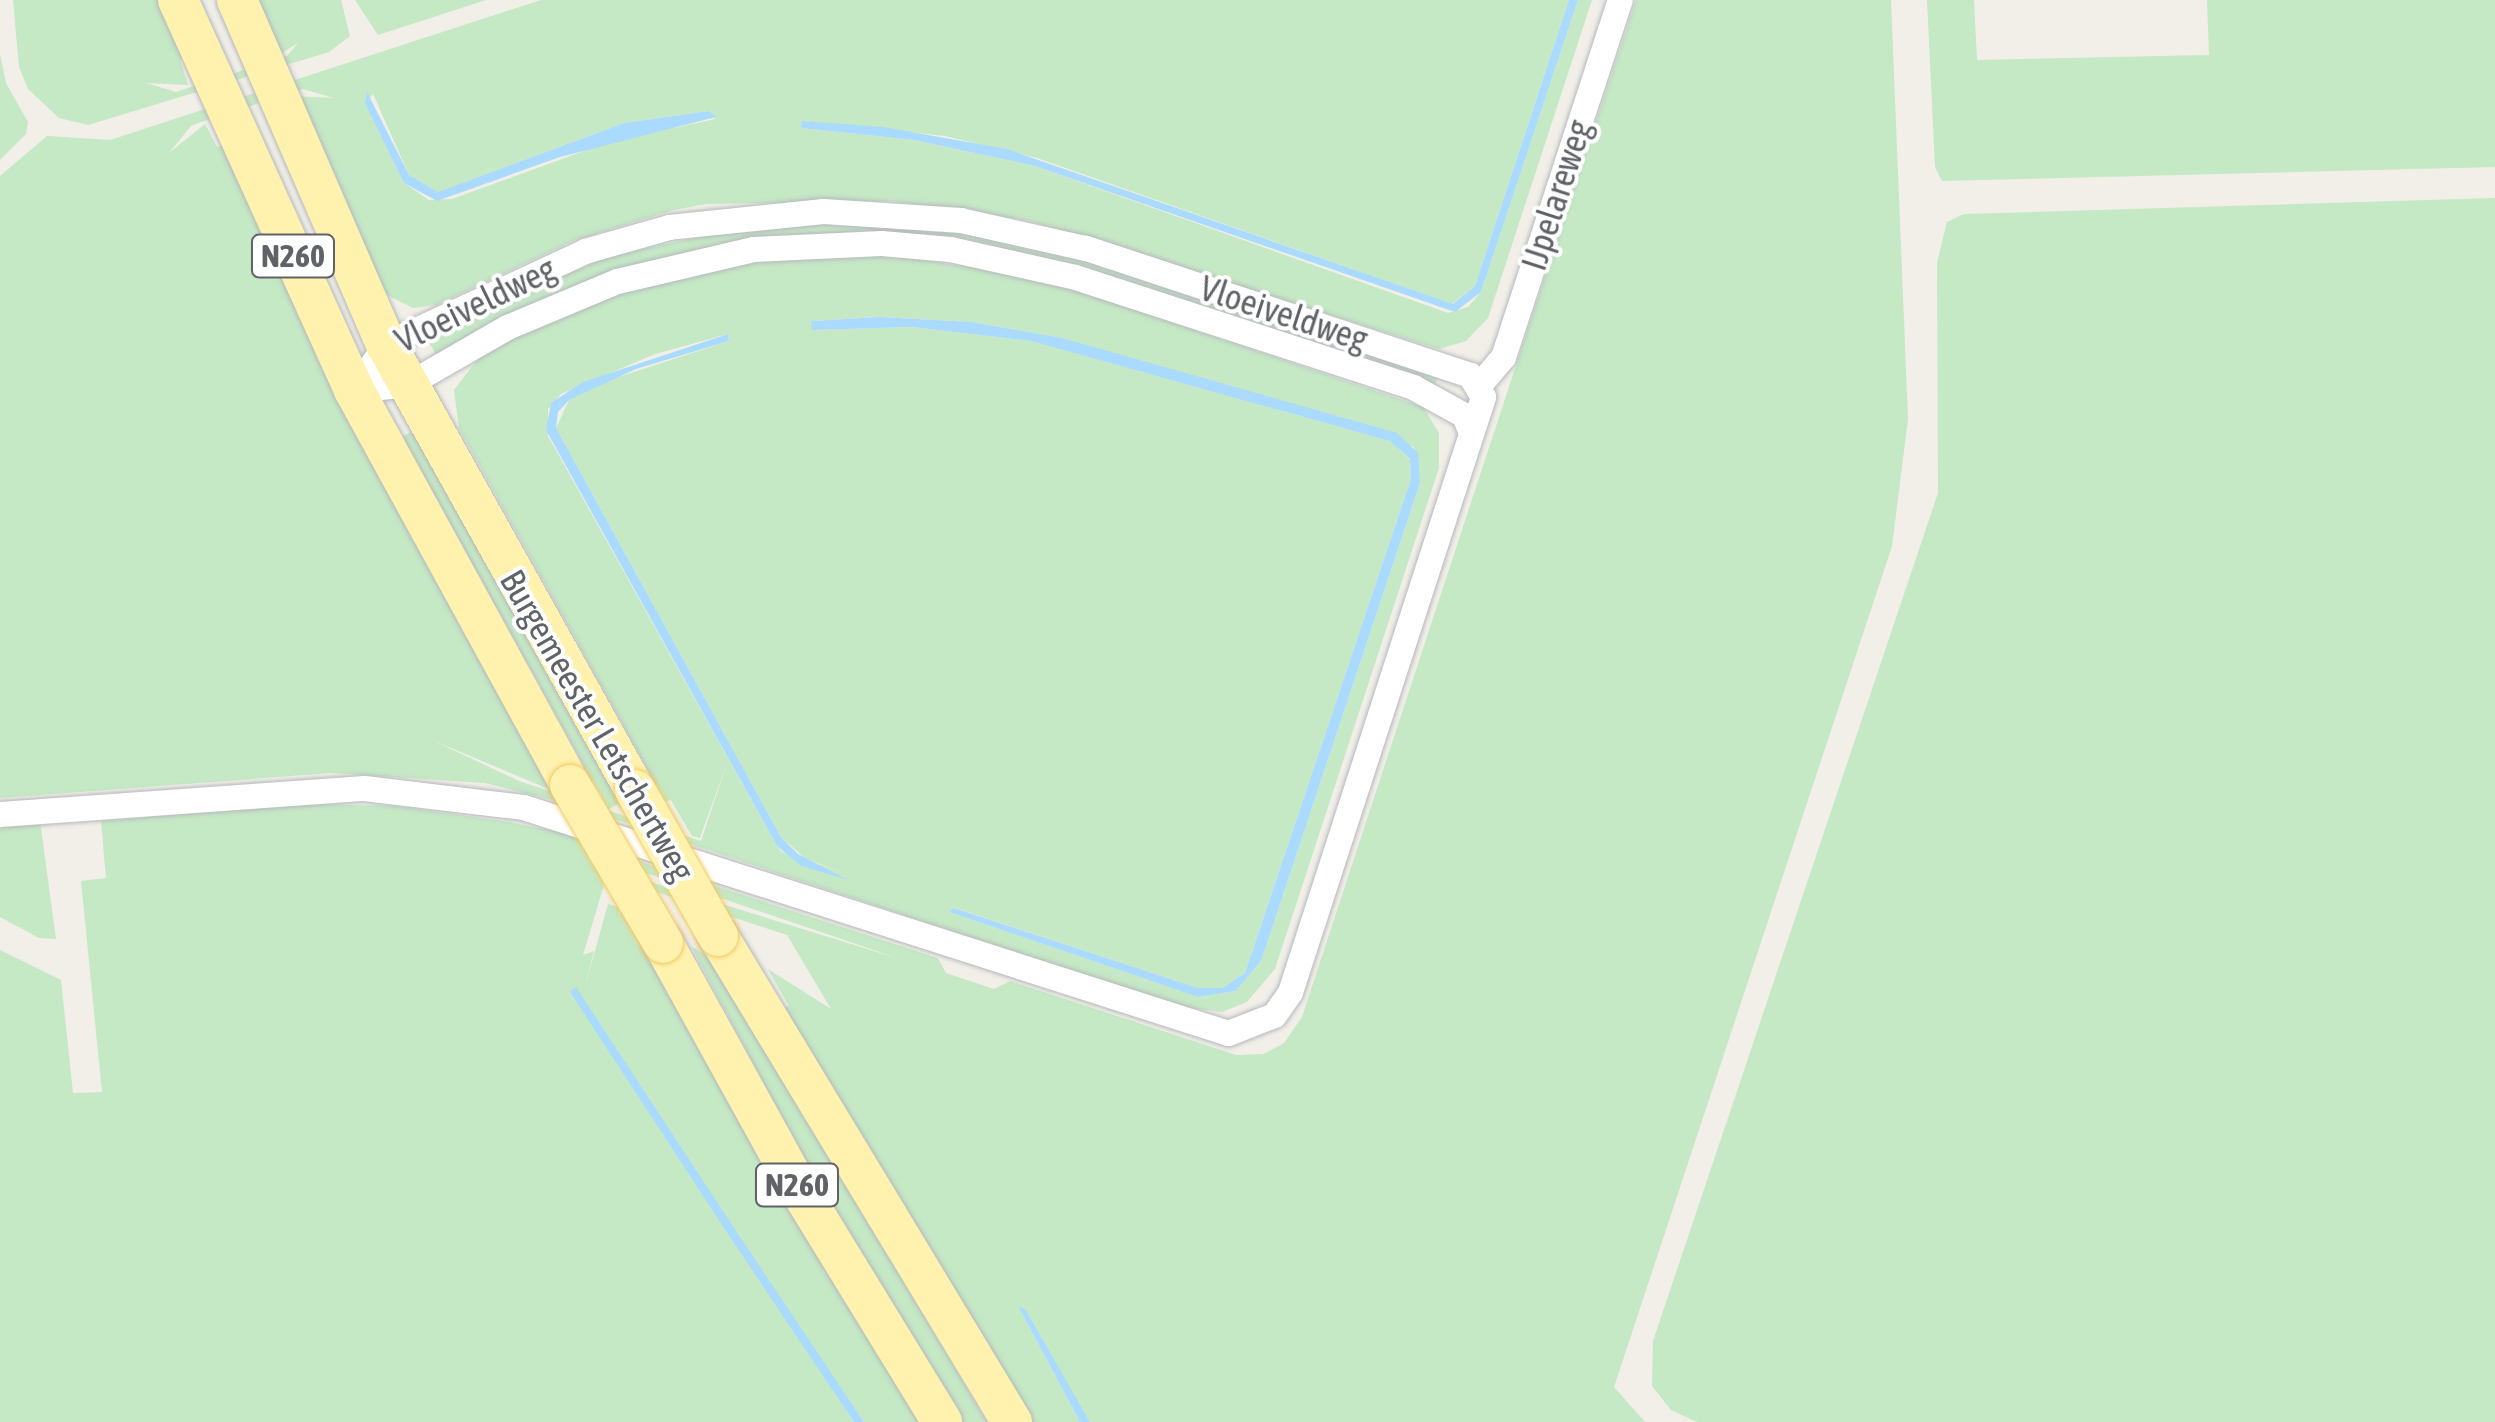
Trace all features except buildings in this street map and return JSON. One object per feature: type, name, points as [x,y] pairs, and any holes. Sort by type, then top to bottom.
[{"type":"main road","name":"Burgemeester Letschertweg","points":[[178,0],[354,390],[570,785],[792,1177],[942,1422]]},
{"type":"main road","name":"Burgemeester Letschertweg","points":[[237,0],[279,107],[386,344],[718,936],[1012,1422]]},
{"type":"street","name":"IJpelareweg","points":[[1480,384],[1502,357],[1620,0]]},
{"type":"street","name":"Vloeiveldweg","points":[[354,390],[386,344],[530,274],[632,236],[729,218],[869,212],[960,220],[1085,248],[1424,358],[1480,384]]},
{"type":"street","name":"Vloeiveldweg","points":[[354,390],[408,384],[507,327],[617,281],[753,249],[881,243],[1021,262],[1094,283],[1414,387],[1464,415],[1471,432]]},
{"type":"street","points":[[0,814],[364,788],[523,807],[1228,1033],[1274,1015],[1290,992],[1471,432],[1480,384]]},
{"type":"green space","points":[[13,0],[162,0],[185,57],[180,60],[188,85],[146,83],[176,92],[287,56],[298,43],[275,57],[246,0],[341,0],[350,36],[329,52],[88,125],[59,118],[28,89],[19,67]]},
{"type":"green space","points":[[355,0],[486,0],[378,35]]},
{"type":"green space","points":[[541,0],[1569,0],[1475,286],[1452,304],[1037,158],[945,136],[803,121],[802,128],[914,140],[1035,166],[1448,313],[1468,307],[1481,292],[1578,0],[1592,0],[1488,318],[1466,341],[1439,349],[1030,221],[891,201],[706,204],[674,210],[575,240],[436,305],[413,308],[379,291],[291,96],[334,98],[303,89],[204,121],[191,126],[169,153],[205,124],[217,147],[223,145],[551,790],[432,740],[519,781],[701,841],[728,760],[700,838],[692,836],[671,800],[666,802],[459,428],[454,390],[484,351],[598,298],[746,260],[873,253],[1037,277],[1423,407],[1439,433],[1439,468],[1275,969],[1247,1002],[1222,1012],[1182,1007],[569,804],[485,783],[331,773],[0,798],[0,176],[47,136],[110,140]],"holes":[[[373,94],[409,175],[438,192],[624,123],[709,111],[715,119],[606,143],[452,199],[429,200],[404,183],[365,104]],[[880,317],[972,322],[1062,338],[1414,447],[1420,483],[1261,961],[1236,991],[1198,997],[949,912],[955,908],[1198,988],[1222,988],[1245,973],[1411,479],[1410,460],[1391,441],[1031,341],[912,327],[813,330],[812,321]],[[728,334],[729,341],[606,381],[569,400],[556,428],[781,837],[806,859],[845,873],[782,852],[777,846],[548,436],[548,409],[561,394],[655,354]]]},
{"type":"green space","points":[[1636,0],[1891,0],[1908,419],[1892,546],[1614,1387],[1645,1422],[1090,1422],[1018,1306],[1080,1422],[1018,1422],[779,1008],[789,1006],[768,969],[831,1009],[787,935],[599,873],[604,885],[583,955],[594,951],[584,990],[608,904],[618,907],[931,1422],[864,1422],[571,992],[854,1422],[0,1422],[0,950],[61,980],[73,1093],[102,1092],[81,881],[106,878],[101,821],[303,804],[395,806],[509,822],[575,835],[585,844],[938,958],[946,973],[994,989],[1010,981],[1236,1055],[1264,1054],[1284,1043],[1302,1017]],"holes":[[[587,855],[900,959],[592,864]]]},
{"type":"green space","points":[[1927,0],[1974,0],[1977,60],[2209,55],[2207,0],[2495,0],[2495,167],[1942,181],[1935,167]]},
{"type":"green space","points":[[0,54],[6,83],[28,122],[26,134],[0,160]]},
{"type":"green space","points":[[2495,198],[2495,1422],[1697,1422],[1671,1410],[1652,1386],[1653,1341],[1938,493],[1937,263],[1947,222],[1964,214]]},
{"type":"green space","points":[[775,221],[1006,233],[1440,371],[1434,388],[1051,263],[728,246],[437,357],[428,340],[521,292],[614,255]]},
{"type":"green space","points":[[416,429],[623,802],[609,809],[402,437]]},
{"type":"green space","points":[[39,804],[56,939],[39,938],[0,917],[0,829]]},
{"type":"green space","points":[[691,946],[710,958],[987,1422],[963,1422],[805,1161]]},
{"type":"water","points":[[1569,0],[1578,0],[1481,292],[1455,312],[1035,166],[914,140],[801,128],[802,121],[883,127],[1007,149],[1453,304],[1475,286]]},
{"type":"water","points":[[367,92],[409,175],[438,192],[624,123],[709,111],[716,117],[560,157],[437,201],[404,183],[365,104]]},
{"type":"water","points":[[880,317],[972,322],[1062,338],[1397,433],[1418,453],[1420,483],[1261,961],[1236,991],[1198,997],[949,912],[954,908],[1198,988],[1222,988],[1245,973],[1411,479],[1410,459],[1390,441],[1031,341],[912,327],[812,330],[811,321]]},
{"type":"water","points":[[728,334],[729,341],[636,369],[569,400],[558,412],[556,428],[781,837],[798,854],[848,880],[801,866],[777,846],[546,430],[551,403],[583,382]]},
{"type":"water","points":[[576,987],[864,1422],[854,1422],[724,1228],[570,992]]},
{"type":"water","points":[[1018,1306],[1025,1309],[1090,1422],[1080,1422]]}]
